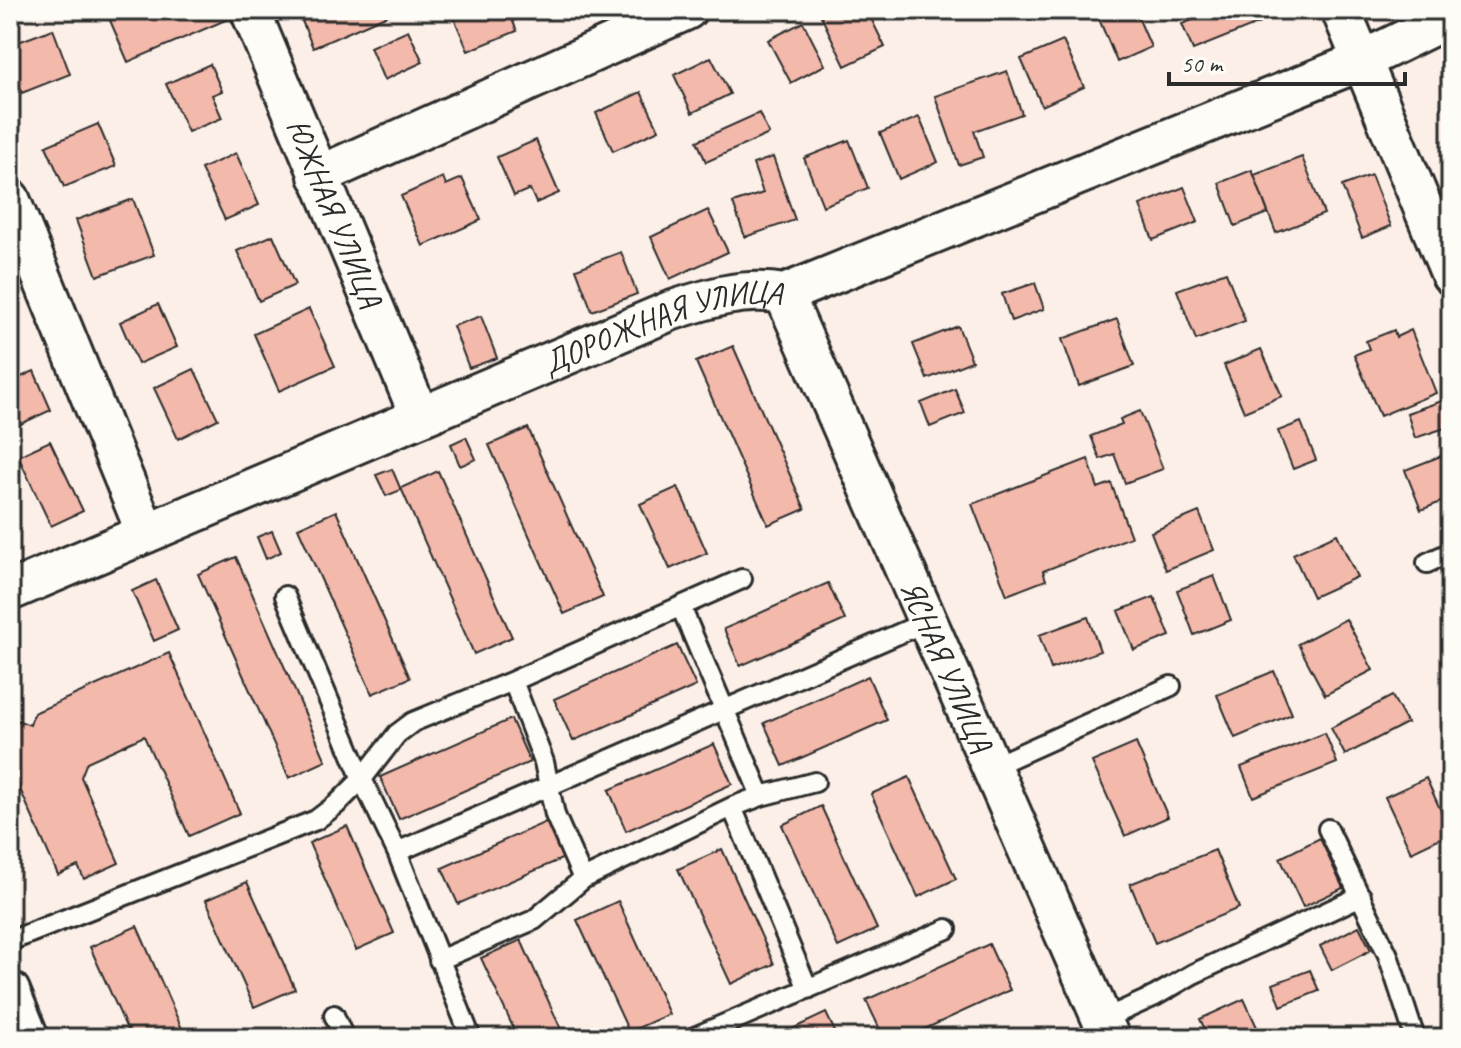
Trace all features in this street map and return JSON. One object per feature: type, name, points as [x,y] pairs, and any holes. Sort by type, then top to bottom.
[{"type":"street","name":"ЮЖНАЯ УЛИЦА","points":[[250,10],[420,417]]},
{"type":"street","points":[[318,176],[687,10]]},
{"type":"street","points":[[1341,10],[1451,275]]},
{"type":"street","name":"ДОРОЖНАЯ УЛИЦА","points":[[10,591],[670,311],[724,293],[760,290],[784,294],[1361,61],[1451,17]]},
{"type":"street","points":[[10,199],[146,533]]},
{"type":"street","name":"ЯСНАЯ УЛИЦА","points":[[784,294],[1106,1029]]},
{"type":"lane","points":[[1427,563],[1451,552]]},
{"type":"lane","points":[[10,941],[316,820],[362,779],[397,734],[413,722],[742,579]]},
{"type":"lane","points":[[285,596],[362,779],[397,852],[471,1038]]},
{"type":"lane","points":[[681,607],[761,796]]},
{"type":"lane","points":[[397,852],[926,622]]},
{"type":"lane","points":[[513,681],[544,762],[555,815],[583,879]]},
{"type":"lane","points":[[991,767],[1171,686]]},
{"type":"lane","points":[[439,960],[534,920],[583,879],[732,807],[815,782]]},
{"type":"lane","points":[[732,807],[808,989]]},
{"type":"lane","points":[[1328,829],[1388,955],[1415,1038]]},
{"type":"lane","points":[[1106,1029],[1193,974],[1361,896]]},
{"type":"lane","points":[[692,1038],[947,929]]},
{"type":"lane","points":[[334,1015],[344,1038]]},
{"type":"building","points":[[126,10],[224,10],[228,19],[128,62],[109,18]]},
{"type":"building","points":[[328,10],[399,10],[313,48],[302,21]]},
{"type":"building","points":[[508,10],[517,31],[468,51],[451,11]]},
{"type":"building","points":[[828,10],[867,10],[885,47],[845,66],[820,14]]},
{"type":"building","points":[[1121,10],[1135,10],[1151,47],[1117,62],[1099,19]]},
{"type":"building","points":[[1218,10],[1255,10],[1260,23],[1193,50],[1182,24]]},
{"type":"building","points":[[803,22],[825,65],[791,83],[768,40]]},
{"type":"building","points":[[53,29],[70,74],[22,93],[10,60],[10,45]]},
{"type":"building","points":[[408,30],[423,62],[384,80],[370,47]]},
{"type":"building","points":[[1063,41],[1084,87],[1042,106],[1021,59]]},
{"type":"building","points":[[711,57],[730,94],[692,113],[674,75]]},
{"type":"building","points":[[210,64],[222,91],[212,95],[222,118],[188,132],[166,84]]},
{"type":"building","points":[[1007,71],[1022,114],[974,131],[983,157],[959,165],[935,96]]},
{"type":"building","points":[[641,92],[659,130],[613,151],[596,113]]},
{"type":"building","points":[[759,113],[769,134],[706,162],[697,141]]},
{"type":"building","points":[[919,117],[938,162],[899,179],[880,133]]},
{"type":"building","points":[[98,124],[116,166],[64,187],[46,146]]},
{"type":"building","points":[[536,140],[559,193],[536,203],[530,189],[514,196],[497,157]]},
{"type":"building","points":[[849,140],[868,188],[823,206],[804,158]]},
{"type":"building","points":[[236,153],[259,205],[225,220],[201,169]]},
{"type":"building","points":[[773,157],[795,220],[745,237],[733,203],[763,193],[753,164]]},
{"type":"building","points":[[1302,157],[1324,214],[1276,233],[1254,175]]},
{"type":"building","points":[[1252,170],[1268,213],[1235,226],[1219,183]]},
{"type":"building","points":[[1371,175],[1391,226],[1362,238],[1342,186]]},
{"type":"building","points":[[443,177],[446,185],[462,178],[481,220],[423,246],[401,196]]},
{"type":"building","points":[[1184,187],[1198,222],[1153,240],[1140,205]]},
{"type":"building","points":[[133,199],[154,255],[97,276],[76,220]]},
{"type":"building","points":[[708,210],[728,252],[670,279],[651,237]]},
{"type":"building","points":[[273,235],[295,285],[259,301],[237,251]]},
{"type":"building","points":[[621,252],[637,294],[592,311],[576,269]]},
{"type":"building","points":[[1226,272],[1245,321],[1196,340],[1177,290]]},
{"type":"building","points":[[1035,283],[1044,309],[1011,321],[1002,294]]},
{"type":"building","points":[[158,304],[177,347],[138,364],[120,322]]},
{"type":"building","points":[[309,309],[335,366],[279,391],[254,334]]},
{"type":"building","points":[[481,316],[497,358],[469,368],[453,326]]},
{"type":"building","points":[[1117,319],[1134,366],[1079,386],[1062,339]]},
{"type":"building","points":[[958,326],[972,361],[927,379],[913,344]]},
{"type":"building","points":[[1394,330],[1396,337],[1411,330],[1436,393],[1380,416],[1354,355],[1369,349],[1366,341]]},
{"type":"building","points":[[733,346],[805,509],[768,525],[696,362]]},
{"type":"building","points":[[1261,349],[1282,396],[1244,412],[1224,365]]},
{"type":"building","points":[[194,369],[218,419],[178,439],[154,388]]},
{"type":"building","points":[[34,371],[51,410],[10,429],[10,382]]},
{"type":"building","points":[[955,389],[965,413],[930,427],[921,403]]},
{"type":"building","points":[[1451,398],[1451,426],[1415,438],[1407,413]]},
{"type":"building","points":[[1140,411],[1163,469],[1125,483],[1114,454],[1100,459],[1091,436],[1122,424],[1120,419]]},
{"type":"building","points":[[1301,422],[1316,460],[1293,469],[1278,431]]},
{"type":"building","points":[[528,428],[603,597],[564,614],[489,445]]},
{"type":"building","points":[[466,437],[476,459],[460,466],[451,444]]},
{"type":"building","points":[[50,441],[83,511],[51,526],[18,456]]},
{"type":"building","points":[[1451,452],[1451,498],[1421,510],[1405,470]]},
{"type":"building","points":[[1088,459],[1098,488],[1111,483],[1131,537],[1043,571],[1046,580],[1007,595],[972,504]]},
{"type":"building","points":[[392,469],[401,490],[386,496],[376,475]]},
{"type":"building","points":[[438,471],[512,637],[474,654],[401,488]]},
{"type":"building","points":[[678,487],[707,553],[670,569],[640,504]]},
{"type":"building","points":[[336,511],[410,678],[372,694],[298,528]]},
{"type":"building","points":[[1199,512],[1214,550],[1166,570],[1151,532]]},
{"type":"building","points":[[272,531],[281,552],[266,559],[257,537]]},
{"type":"building","points":[[1337,534],[1357,577],[1313,597],[1293,554]]},
{"type":"building","points":[[236,557],[326,761],[289,778],[198,574]]},
{"type":"building","points":[[1214,576],[1231,620],[1194,635],[1177,590]]},
{"type":"building","points":[[156,580],[178,630],[154,641],[132,591]]},
{"type":"building","points":[[828,583],[845,620],[740,666],[724,629]]},
{"type":"building","points":[[1154,597],[1170,636],[1134,650],[1118,611]]},
{"type":"building","points":[[1088,617],[1100,651],[1051,669],[1039,635]]},
{"type":"building","points":[[1346,619],[1373,670],[1325,695],[1298,644]]},
{"type":"building","points":[[677,645],[696,686],[573,741],[554,699]]},
{"type":"building","points":[[169,653],[240,813],[189,836],[144,736],[87,762],[81,777],[119,863],[84,879],[78,866],[58,875],[12,771],[17,759],[10,756],[10,730],[14,719],[30,725],[34,713]]},
{"type":"building","points":[[1274,671],[1292,714],[1235,738],[1217,695]]},
{"type":"building","points":[[868,676],[887,720],[783,766],[764,723]]},
{"type":"building","points":[[1392,696],[1407,723],[1345,755],[1331,728]]},
{"type":"building","points":[[511,719],[530,762],[399,819],[380,777]]},
{"type":"building","points":[[1325,733],[1337,763],[1253,797],[1241,767]]},
{"type":"building","points":[[1136,743],[1168,817],[1125,836],[1092,762]]},
{"type":"building","points":[[714,744],[732,784],[626,831],[609,790]]},
{"type":"building","points":[[909,777],[956,879],[918,897],[871,794]]},
{"type":"building","points":[[1426,778],[1451,833],[1411,852],[1385,797]]},
{"type":"building","points":[[821,806],[877,929],[838,947],[782,825]]},
{"type":"building","points":[[548,821],[564,858],[458,904],[442,868]]},
{"type":"building","points":[[347,826],[394,933],[356,950],[309,843]]},
{"type":"building","points":[[1320,838],[1343,888],[1303,907],[1280,858]]},
{"type":"building","points":[[722,849],[774,964],[731,984],[678,869]]},
{"type":"building","points":[[1215,850],[1239,908],[1155,943],[1130,884]]},
{"type":"building","points":[[247,882],[295,989],[254,1007],[206,900]]},
{"type":"building","points":[[618,901],[669,1014],[629,1032],[577,920]]},
{"type":"building","points":[[137,926],[186,1038],[131,1038],[90,947]]},
{"type":"building","points":[[1359,926],[1371,950],[1332,970],[1320,946]]},
{"type":"building","points":[[521,940],[565,1038],[518,1038],[481,958]]},
{"type":"building","points":[[989,944],[1010,990],[905,1038],[884,1038],[866,1000]]},
{"type":"building","points":[[1310,970],[1319,991],[1281,1006],[1273,984]]},
{"type":"building","points":[[1244,999],[1262,1038],[1209,1038],[1200,1019]]},
{"type":"building","points":[[826,1013],[838,1038],[773,1038]]}]
